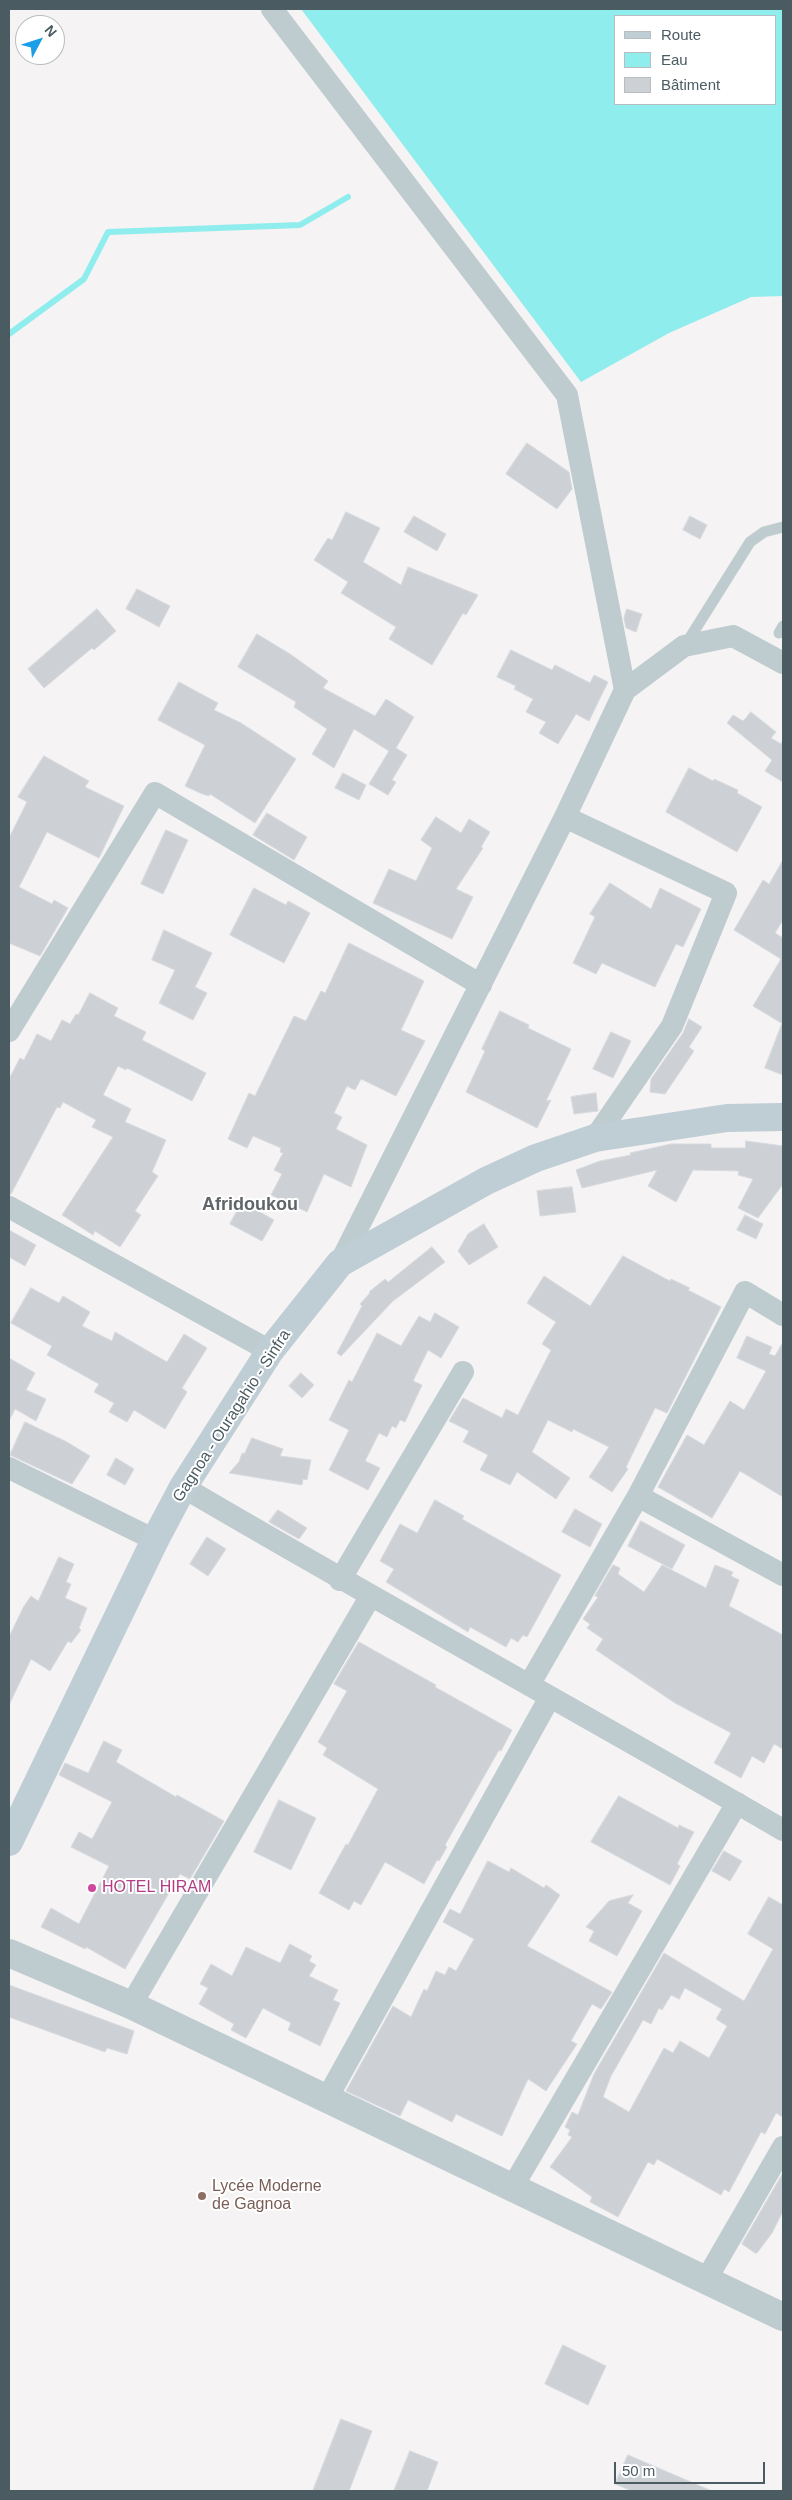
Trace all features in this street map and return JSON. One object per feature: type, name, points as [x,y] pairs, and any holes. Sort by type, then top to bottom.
[{"type":"main road","name":"Gagnoa - Ouragahio - Sinfra","points":[[9,1842],[155,1540],[183,1487],[270,1351],[340,1262],[486,1181],[536,1158],[595,1138],[728,1118],[783,1117]]},
{"type":"street","points":[[272,9],[567,395],[625,690]]},
{"type":"street","points":[[340,1262],[566,818],[625,690],[684,646],[733,636],[783,663]]},
{"type":"street","points":[[9,1031],[155,793],[481,985]]},
{"type":"street","points":[[566,818],[726,894],[672,1026],[595,1138]]},
{"type":"street","points":[[9,1207],[270,1351]]},
{"type":"street","points":[[529,1685],[638,1496],[745,1292],[783,1315]]},
{"type":"street","points":[[340,1580],[463,1372]]},
{"type":"street","points":[[9,1468],[155,1540]]},
{"type":"street","points":[[183,1487],[340,1580],[783,1830]]},
{"type":"street","points":[[638,1496],[783,1575]]},
{"type":"street","points":[[131,2005],[370,1597]]},
{"type":"street","points":[[326,2100],[550,1697]]},
{"type":"street","points":[[512,2188],[737,1803]]},
{"type":"street","points":[[9,1953],[131,2005],[326,2100],[783,2317]]},
{"type":"street","points":[[706,2280],[783,2147]]},
{"type":"lane","points":[[684,646],[750,542],[764,532],[783,527]]},
{"type":"water","points":[[301,9],[783,9],[783,296],[751,297],[669,333],[581,382]]},
{"type":"building","points":[[527,443],[569,472],[572,489],[557,509],[506,474]]},
{"type":"building","points":[[346,512],[380,528],[363,562],[401,585],[408,567],[478,595],[466,615],[463,613],[432,665],[389,639],[396,627],[341,593],[348,582],[314,560],[328,538],[332,540]]},
{"type":"building","points":[[414,516],[446,534],[437,551],[404,532]]},
{"type":"building","points":[[690,516],[707,525],[700,539],[683,530]]},
{"type":"building","points":[[137,589],[170,606],[159,627],[126,609]]},
{"type":"building","points":[[97,609],[116,631],[94,650],[92,648],[44,688],[28,669]]},
{"type":"building","points":[[627,609],[642,614],[636,632],[626,628],[624,618]]},
{"type":"building","points":[[257,634],[290,654],[328,681],[323,688],[375,716],[386,699],[414,717],[396,748],[407,755],[392,780],[396,782],[388,795],[369,784],[389,751],[354,729],[334,768],[312,754],[327,729],[294,707],[296,702],[238,667]]},
{"type":"building","points":[[511,650],[552,670],[555,665],[590,683],[594,675],[608,682],[589,721],[576,714],[558,744],[539,733],[546,722],[526,712],[533,699],[514,689],[516,686],[497,677]]},
{"type":"building","points":[[179,682],[218,703],[214,710],[241,723],[296,759],[255,823],[210,794],[209,796],[185,786],[205,745],[158,720]]},
{"type":"building","points":[[751,712],[776,732],[771,738],[781,744],[783,740],[783,782],[765,771],[772,760],[727,723],[733,715],[743,721]]},
{"type":"building","points":[[44,756],[89,781],[85,787],[124,806],[99,858],[47,832],[19,887],[52,904],[54,900],[68,908],[40,956],[9,943],[9,838],[27,802],[18,797]]},
{"type":"building","points":[[689,768],[713,781],[714,779],[738,790],[737,793],[762,807],[737,852],[666,812]]},
{"type":"building","points":[[343,773],[366,785],[359,800],[335,788]]},
{"type":"building","points":[[267,813],[307,837],[294,860],[253,835]]},
{"type":"building","points":[[436,817],[461,833],[469,819],[490,832],[481,847],[483,848],[456,889],[473,897],[452,939],[373,903],[389,869],[416,881],[432,848],[421,840]]},
{"type":"building","points":[[166,830],[188,840],[163,894],[141,884]]},
{"type":"building","points":[[783,860],[783,920],[775,933],[783,938],[783,1024],[753,1006],[781,959],[734,930],[763,880],[769,884]]},
{"type":"building","points":[[610,883],[651,909],[660,888],[701,909],[683,947],[676,944],[655,987],[602,963],[596,974],[573,963],[595,917],[590,914]]},
{"type":"building","points":[[254,888],[286,905],[288,901],[310,913],[284,963],[230,935]]},
{"type":"building","points":[[164,930],[212,953],[195,987],[207,993],[193,1020],[159,1003],[175,970],[152,960]]},
{"type":"building","points":[[349,943],[424,981],[401,1030],[425,1041],[396,1096],[361,1079],[355,1090],[347,1086],[334,1113],[342,1117],[336,1129],[367,1145],[351,1187],[324,1174],[307,1212],[271,1195],[282,1174],[274,1170],[283,1153],[280,1152],[281,1148],[253,1136],[247,1148],[228,1139],[249,1093],[255,1096],[294,1016],[306,1021],[321,991],[325,993]]},
{"type":"building","points":[[90,993],[118,1008],[114,1016],[146,1032],[142,1040],[206,1073],[192,1101],[127,1068],[126,1070],[118,1066],[103,1095],[131,1109],[125,1122],[166,1140],[152,1172],[158,1176],[135,1211],[141,1215],[120,1247],[95,1231],[93,1235],[62,1215],[113,1137],[92,1127],[96,1120],[63,1102],[60,1108],[57,1107],[11,1194],[9,1194],[9,1079],[20,1058],[24,1060],[37,1034],[51,1041],[62,1020],[70,1024],[76,1014],[78,1015]]},
{"type":"building","points":[[500,1011],[529,1025],[528,1028],[571,1049],[546,1101],[551,1100],[537,1128],[466,1092],[485,1051],[482,1049]]},
{"type":"building","points":[[689,1019],[702,1027],[689,1047],[694,1051],[665,1094],[650,1092],[651,1079],[683,1033]]},
{"type":"building","points":[[783,1024],[783,1075],[765,1068]]},
{"type":"building","points":[[611,1032],[631,1041],[613,1078],[593,1069]]},
{"type":"building","points":[[596,1093],[598,1111],[574,1114],[571,1097]]},
{"type":"building","points":[[746,1141],[783,1146],[783,1184],[758,1218],[738,1208],[753,1179],[738,1175],[739,1171],[693,1170],[676,1202],[648,1186],[657,1170],[582,1188],[576,1170],[600,1161],[671,1144],[711,1144],[711,1148],[745,1148]]},
{"type":"building","points":[[572,1187],[576,1212],[540,1216],[537,1191]]},
{"type":"building","points":[[242,1202],[274,1220],[262,1241],[230,1224]]},
{"type":"building","points":[[745,1215],[763,1224],[756,1239],[737,1230]]},
{"type":"building","points":[[484,1224],[498,1247],[469,1265],[458,1251],[468,1234]]},
{"type":"building","points":[[9,1230],[36,1245],[25,1266],[9,1257]]},
{"type":"building","points":[[432,1247],[445,1262],[393,1301],[341,1356],[337,1353],[362,1306],[360,1304],[369,1292],[385,1279],[388,1282]]},
{"type":"building","points":[[623,1256],[670,1281],[671,1279],[690,1288],[688,1290],[721,1307],[667,1413],[655,1408],[626,1467],[628,1469],[612,1492],[589,1477],[609,1447],[573,1429],[572,1432],[548,1420],[532,1452],[570,1478],[556,1499],[517,1472],[510,1485],[480,1470],[488,1455],[463,1442],[469,1431],[449,1421],[463,1398],[502,1418],[506,1409],[518,1415],[551,1350],[542,1344],[556,1322],[527,1303],[544,1276],[590,1306]]},
{"type":"building","points":[[31,1288],[59,1303],[63,1296],[90,1312],[82,1326],[112,1341],[115,1332],[167,1362],[184,1334],[207,1348],[182,1388],[187,1392],[165,1429],[134,1410],[127,1422],[109,1412],[114,1403],[94,1392],[99,1384],[47,1355],[52,1346],[11,1323]]},
{"type":"building","points":[[435,1313],[459,1327],[441,1358],[428,1350],[413,1381],[422,1385],[405,1422],[400,1420],[396,1428],[392,1426],[387,1437],[379,1433],[365,1461],[380,1468],[368,1490],[329,1470],[349,1430],[329,1420],[349,1380],[352,1382],[377,1333],[401,1346],[419,1316],[430,1322]]},
{"type":"building","points":[[747,1336],[772,1347],[769,1354],[775,1356],[783,1342],[783,1497],[740,1471],[712,1518],[658,1487],[687,1435],[704,1445],[730,1401],[744,1410],[766,1371],[737,1358]]},
{"type":"building","points":[[9,1358],[35,1373],[26,1390],[46,1399],[36,1421],[15,1409],[9,1421]]},
{"type":"building","points":[[301,1373],[314,1385],[302,1398],[289,1386]]},
{"type":"building","points":[[25,1422],[67,1442],[90,1456],[72,1484],[10,1455]]},
{"type":"building","points":[[252,1438],[283,1449],[280,1456],[311,1460],[307,1480],[303,1479],[302,1485],[229,1473],[239,1462],[242,1453],[244,1454]]},
{"type":"building","points":[[116,1458],[134,1469],[125,1485],[107,1475]]},
{"type":"building","points":[[435,1500],[464,1516],[462,1519],[561,1575],[527,1637],[523,1635],[518,1642],[511,1638],[506,1647],[470,1627],[468,1632],[386,1582],[394,1569],[380,1561],[400,1524],[417,1533]]},
{"type":"building","points":[[575,1509],[602,1524],[590,1547],[562,1532]]},
{"type":"building","points":[[278,1510],[307,1528],[299,1539],[269,1522]]},
{"type":"building","points":[[641,1521],[685,1545],[672,1569],[628,1546]]},
{"type":"building","points":[[207,1537],[226,1549],[208,1576],[190,1564]]},
{"type":"building","points":[[59,1557],[74,1564],[66,1582],[71,1584],[65,1598],[87,1608],[79,1628],[81,1630],[71,1643],[68,1641],[50,1671],[31,1659],[9,1705],[9,1637],[31,1596],[38,1601]]},
{"type":"building","points":[[613,1565],[620,1568],[618,1574],[644,1592],[662,1565],[706,1588],[715,1565],[733,1572],[731,1576],[739,1580],[729,1606],[783,1635],[783,1749],[774,1744],[764,1763],[752,1756],[741,1778],[714,1763],[731,1733],[675,1703],[596,1650],[603,1639],[587,1628],[590,1624],[583,1619],[598,1597],[595,1596]]},
{"type":"building","points":[[359,1642],[512,1730],[445,1845],[447,1847],[439,1861],[437,1860],[424,1884],[385,1862],[361,1905],[354,1901],[349,1910],[319,1893],[346,1844],[348,1845],[378,1789],[323,1755],[327,1748],[318,1742],[347,1691],[334,1684]]},
{"type":"building","points":[[104,1741],[122,1750],[116,1762],[176,1797],[177,1795],[224,1821],[190,1879],[180,1874],[125,1969],[86,1947],[85,1949],[41,1927],[51,1908],[79,1924],[109,1866],[71,1847],[79,1832],[92,1839],[112,1802],[59,1775],[65,1763],[88,1773]]},
{"type":"building","points":[[619,1796],[678,1828],[679,1825],[694,1832],[677,1864],[680,1866],[670,1885],[591,1842]]},
{"type":"building","points":[[279,1800],[316,1818],[291,1870],[254,1852]]},
{"type":"building","points":[[724,1851],[742,1861],[730,1881],[712,1871]]},
{"type":"building","points":[[488,1861],[509,1872],[511,1868],[544,1888],[546,1885],[560,1895],[527,1946],[612,1992],[601,2009],[592,2004],[571,2041],[577,2044],[546,2091],[528,2079],[502,2136],[456,2114],[452,2122],[408,2100],[400,2116],[346,2091],[393,2006],[411,2017],[424,1989],[427,1991],[436,1971],[445,1975],[449,1967],[456,1971],[474,1939],[443,1922],[450,1909],[460,1914]]},
{"type":"building","points":[[633,1895],[628,1903],[642,1911],[617,1956],[589,1941],[594,1931],[586,1927],[609,1901]]},
{"type":"building","points":[[769,1897],[783,1905],[783,2117],[776,2113],[765,2134],[761,2132],[729,2192],[724,2189],[721,2195],[657,2159],[654,2165],[648,2162],[618,2217],[590,2202],[592,2197],[550,2167],[572,2137],[568,2135],[570,2130],[565,2127],[572,2112],[578,2115],[594,2074],[664,1953],[744,2001],[773,1949],[748,1934]],"holes":[[[685,1988],[722,2009],[716,2019],[727,2026],[709,2058],[680,2041],[673,2053],[664,2048],[629,2112],[603,2097],[611,2076],[643,2020],[651,2024],[659,2008],[662,2010],[671,1995],[679,1999]]]},
{"type":"building","points":[[290,1944],[312,1956],[309,1961],[316,1965],[309,1976],[338,1990],[333,2000],[340,2003],[320,2046],[288,2030],[291,2023],[263,2008],[246,2038],[231,2030],[234,2024],[199,2004],[208,1988],[200,1984],[211,1964],[232,1976],[246,1947],[280,1963]]},
{"type":"building","points":[[9,1985],[134,2031],[127,2054],[107,2048],[105,2052],[9,2017]]},
{"type":"building","points":[[783,2173],[783,2211],[772,2233],[757,2253],[755,2253],[742,2244]]},
{"type":"building","points":[[563,2345],[606,2366],[588,2405],[545,2384]]},
{"type":"building","points":[[341,2419],[372,2431],[349,2491],[313,2491]]},
{"type":"building","points":[[410,2451],[438,2462],[427,2491],[394,2491]]},
{"type":"building","points":[[628,2455],[712,2491],[632,2491],[615,2484]]},
{"type":"waterway","points":[[9,334],[84,279],[108,232],[300,225],[348,197]]},
{"type":"place","name":"HOTEL HIRAM","points":[[92,1888]]},
{"type":"place","name":"Lycée Moderne de Gagnoa","points":[[202,2196]]},
{"type":"district","name":"Afridoukou","points":[[250,1205]]}]
